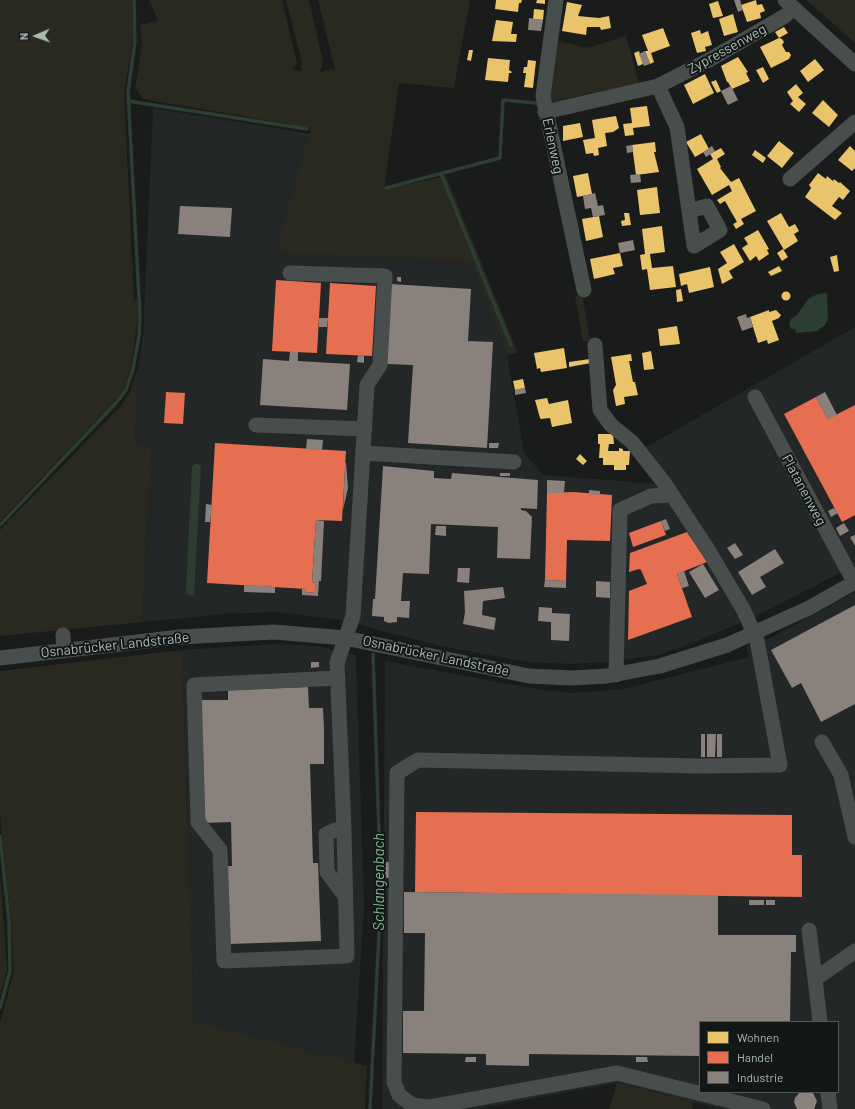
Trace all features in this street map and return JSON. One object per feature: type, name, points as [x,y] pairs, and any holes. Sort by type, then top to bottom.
[{"type":"street","name":"Erlenweg","points":[[556,0],[543,96],[545,112],[584,290]]},
{"type":"street","name":"Zypressenweg","points":[[545,112],[658,86],[723,52],[785,16],[790,4]]},
{"type":"street","points":[[790,4],[855,64]]},
{"type":"street","points":[[658,86],[677,127],[689,211]]},
{"type":"street","points":[[790,179],[855,122]]},
{"type":"street","points":[[290,272],[385,276],[380,364],[367,385],[353,616],[337,662],[338,678],[344,830],[347,956],[224,961],[220,850],[198,822],[194,685],[338,678]]},
{"type":"street","points":[[595,345],[600,410],[611,425],[632,442],[668,489],[707,548],[743,609],[759,648],[780,765],[700,766],[418,760],[397,773],[394,1082],[399,1095],[412,1105],[430,1107],[617,1073],[763,1109]]},
{"type":"street","name":"Platanenweg","points":[[755,397],[855,582]]},
{"type":"street","points":[[256,425],[365,429]]},
{"type":"street","points":[[363,453],[514,462]]},
{"type":"street","points":[[616,674],[620,510],[668,489]]},
{"type":"street","name":"Osnabrücker Landstraße","points":[[0,658],[226,633],[274,632],[345,638],[529,676],[571,678],[616,674],[660,666],[698,655],[754,634],[809,608],[855,582]]},
{"type":"street","points":[[63,635],[64,650]]},
{"type":"street","points":[[822,742],[842,775],[855,837]]},
{"type":"street","points":[[809,930],[820,1021]]},
{"type":"street","points":[[815,978],[855,951]]},
{"type":"street","points":[[828,1093],[830,1109]]},
{"type":"shaded area","points":[[0,0],[132,0],[133,40],[124,92],[134,300],[137,300],[138,316],[131,367],[124,390],[0,521]]},
{"type":"shaded area","points":[[149,0],[282,0],[297,63],[292,70],[301,71],[302,62],[286,0],[309,0],[323,62],[320,72],[335,69],[318,0],[470,0],[454,88],[399,83],[384,190],[446,176],[518,353],[507,355],[471,262],[276,253],[311,128],[143,99],[135,88],[142,45],[140,25],[158,21]]},
{"type":"shaded area","points":[[806,0],[855,0],[855,43]]},
{"type":"shaded area","points":[[626,36],[639,83],[548,103],[556,40],[587,48]]},
{"type":"shaded area","points":[[153,108],[311,134],[277,253],[471,262],[507,355],[524,452],[543,475],[660,484],[643,449],[855,327],[855,565],[757,616],[695,642],[659,655],[606,662],[571,664],[527,662],[440,646],[337,619],[275,612],[225,614],[142,622],[152,449],[135,441],[138,369],[143,336]]},
{"type":"shaded area","points":[[827,293],[828,319],[825,325],[817,331],[796,333],[795,329],[791,329],[789,323],[791,319],[797,315],[809,298],[818,294]]},
{"type":"shaded area","points":[[582,294],[590,340],[583,342],[575,296]]},
{"type":"shaded area","points":[[138,369],[135,441],[152,448],[142,622],[0,636],[0,530],[120,407],[130,392]]},
{"type":"shaded area","points":[[196,463],[201,466],[194,595],[189,596],[186,591],[192,467]]},
{"type":"shaded area","points":[[855,592],[855,1109],[720,1109],[617,1083],[476,1109],[382,1109],[385,661],[530,688],[572,693],[623,689],[749,657],[747,646],[768,639]]},
{"type":"shaded area","points":[[274,644],[318,646],[356,655],[364,907],[354,1063],[194,1021],[182,650]]},
{"type":"shaded area","points":[[182,650],[194,1021],[367,1066],[365,1109],[0,1109],[0,1022],[14,972],[11,921],[0,813],[0,671]]},
{"type":"shaded area","points":[[0,873],[7,970],[0,995]]},
{"type":"shaded area","points":[[617,1083],[694,1102],[692,1109],[609,1109]]},
{"type":"building: Wohnen","points":[[496,0],[522,0],[521,3],[519,3],[518,12],[495,9]]},
{"type":"building: Wohnen","points":[[537,0],[545,0],[545,4],[536,3]]},
{"type":"building: Wohnen","points":[[756,0],[757,5],[762,4],[765,11],[760,13],[761,18],[747,22],[741,5]]},
{"type":"building: Wohnen","points":[[718,1],[723,16],[713,18],[709,4]]},
{"type":"building: Wohnen","points":[[567,2],[582,5],[578,16],[599,18],[609,16],[611,28],[601,30],[600,27],[587,27],[586,35],[562,31]]},
{"type":"building: Wohnen","points":[[534,9],[544,10],[543,20],[533,19]]},
{"type":"building: Wohnen","points":[[733,14],[738,32],[724,36],[719,19]]},
{"type":"building: Wohnen","points":[[496,20],[513,22],[511,34],[517,34],[516,42],[492,41]]},
{"type":"building: Wohnen","points":[[784,27],[788,33],[779,38],[775,32]]},
{"type":"building: Wohnen","points":[[663,28],[670,46],[651,53],[654,62],[650,64],[645,51],[648,51],[642,35]]},
{"type":"building: Wohnen","points":[[700,30],[701,34],[708,31],[712,45],[705,47],[706,51],[697,53],[691,33]]},
{"type":"building: Wohnen","points":[[779,38],[784,42],[782,45],[786,52],[789,52],[791,55],[789,59],[771,68],[760,47]]},
{"type":"building: Wohnen","points":[[469,50],[473,50],[471,61],[467,60]]},
{"type":"building: Wohnen","points":[[639,51],[643,64],[638,66],[634,53]]},
{"type":"building: Wohnen","points":[[738,57],[748,72],[746,73],[750,81],[732,89],[727,82],[721,66]]},
{"type":"building: Wohnen","points":[[488,58],[510,60],[509,70],[512,72],[509,73],[508,82],[485,80]]},
{"type":"building: Wohnen","points":[[815,59],[824,70],[808,82],[800,71]]},
{"type":"building: Wohnen","points":[[528,60],[536,61],[533,88],[524,87],[526,73],[523,73],[524,67],[527,67]]},
{"type":"building: Wohnen","points":[[763,67],[769,79],[763,83],[756,70]]},
{"type":"building: Wohnen","points":[[705,74],[714,93],[693,104],[684,85]]},
{"type":"building: Wohnen","points":[[716,80],[721,91],[717,93],[711,82]]},
{"type":"building: Wohnen","points":[[796,84],[803,93],[798,97],[806,104],[799,112],[790,104],[793,101],[787,92]]},
{"type":"building: Wohnen","points":[[823,100],[838,115],[829,127],[812,113]]},
{"type":"building: Wohnen","points":[[647,106],[650,126],[633,128],[634,135],[625,136],[623,124],[632,123],[630,108]]},
{"type":"building: Wohnen","points":[[616,116],[619,128],[613,132],[605,133],[607,146],[598,148],[599,155],[594,156],[593,153],[586,154],[583,140],[595,138],[592,120]]},
{"type":"building: Wohnen","points":[[580,123],[583,137],[563,141],[563,126]]},
{"type":"building: Wohnen","points":[[701,134],[709,149],[695,157],[686,142]]},
{"type":"building: Wohnen","points":[[779,141],[794,153],[782,168],[767,156]]},
{"type":"building: Wohnen","points":[[655,142],[656,152],[654,152],[659,172],[636,175],[632,145]]},
{"type":"building: Wohnen","points":[[850,146],[855,151],[855,168],[852,171],[838,160]]},
{"type":"building: Wohnen","points":[[721,148],[725,154],[717,159],[721,167],[720,168],[731,182],[739,178],[756,211],[741,219],[744,224],[736,229],[733,224],[737,222],[725,201],[720,204],[717,200],[732,191],[729,185],[712,195],[697,169],[713,159],[710,154]]},
{"type":"building: Wohnen","points":[[755,150],[766,158],[763,163],[752,155]]},
{"type":"building: Wohnen","points":[[588,173],[592,194],[577,197],[573,176]]},
{"type":"building: Wohnen","points":[[818,173],[826,179],[827,176],[833,181],[834,179],[839,183],[840,182],[850,191],[843,200],[839,197],[832,206],[842,213],[835,220],[805,197],[811,188],[809,185]]},
{"type":"building: Wohnen","points":[[657,187],[660,213],[640,215],[637,190]]},
{"type":"building: Wohnen","points":[[624,213],[629,213],[631,225],[622,226],[621,221],[625,220]]},
{"type":"building: Wohnen","points":[[781,213],[789,227],[795,224],[799,231],[794,234],[798,241],[784,250],[767,221]]},
{"type":"building: Wohnen","points":[[599,216],[603,237],[586,241],[582,219]]},
{"type":"building: Wohnen","points":[[662,226],[665,252],[650,254],[652,268],[673,266],[676,287],[650,290],[647,269],[642,270],[640,255],[645,254],[642,229]]},
{"type":"building: Wohnen","points":[[758,230],[769,249],[767,250],[769,254],[759,261],[756,256],[750,261],[742,248],[748,244],[744,238]]},
{"type":"building: Wohnen","points":[[734,244],[744,262],[729,271],[733,278],[722,284],[718,269],[727,263],[720,252]]},
{"type":"building: Wohnen","points":[[783,249],[788,257],[782,261],[777,253]]},
{"type":"building: Wohnen","points":[[620,253],[623,266],[613,268],[615,274],[594,279],[590,259]]},
{"type":"building: Wohnen","points":[[837,255],[839,271],[834,272],[830,257]]},
{"type":"building: Wohnen","points":[[779,266],[782,271],[771,276],[768,272]]},
{"type":"building: Wohnen","points":[[710,267],[714,287],[689,293],[687,284],[681,286],[679,274]]},
{"type":"building: Wohnen","points":[[681,289],[683,301],[677,302],[676,290]]},
{"type":"building: Wohnen","points":[[784,292],[788,292],[790,296],[788,300],[784,300],[782,298],[782,294]]},
{"type":"building: Wohnen","points":[[769,310],[769,312],[776,310],[781,315],[779,318],[772,321],[779,340],[768,344],[767,340],[758,343],[750,317]]},
{"type":"building: Wohnen","points":[[677,326],[680,344],[660,346],[658,329]]},
{"type":"building: Wohnen","points":[[564,348],[567,368],[541,372],[540,368],[537,369],[534,353]]},
{"type":"building: Wohnen","points":[[651,351],[654,369],[644,370],[642,353]]},
{"type":"building: Wohnen","points":[[631,354],[632,361],[629,361],[633,382],[635,382],[638,395],[624,397],[625,404],[616,406],[613,390],[616,385],[611,357]]},
{"type":"building: Wohnen","points":[[590,359],[591,363],[569,367],[569,362]]},
{"type":"building: Wohnen","points":[[523,379],[525,388],[515,390],[513,381]]},
{"type":"building: Wohnen","points":[[547,398],[549,404],[568,400],[572,423],[552,427],[550,418],[540,418],[535,400]]},
{"type":"building: Wohnen","points":[[598,434],[613,434],[614,444],[609,444],[608,451],[619,451],[619,448],[623,449],[623,451],[630,451],[629,465],[626,465],[626,470],[614,470],[614,465],[603,465],[603,458],[599,458],[600,444],[598,444]]},
{"type":"building: Wohnen","points":[[580,454],[587,461],[583,465],[576,459]]},
{"type":"building: Handel","points":[[276,280],[321,283],[317,353],[272,351]]},
{"type":"building: Handel","points":[[330,283],[376,286],[372,356],[326,354]]},
{"type":"building: Handel","points":[[166,392],[185,393],[183,424],[164,423]]},
{"type":"building: Handel","points":[[816,397],[828,419],[855,405],[855,515],[842,522],[784,414]]},
{"type":"building: Handel","points":[[215,443],[346,451],[342,521],[316,520],[312,582],[315,583],[315,593],[305,592],[306,589],[207,583]]},
{"type":"building: Handel","points":[[574,492],[612,495],[610,541],[567,540],[566,581],[545,580],[547,493]]},
{"type":"building: Handel","points":[[661,521],[666,535],[633,547],[629,533]]},
{"type":"building: Handel","points":[[687,532],[707,562],[677,574],[692,617],[628,640],[629,591],[647,584],[641,570],[639,569],[629,572],[630,553]]},
{"type":"building: Handel","points":[[416,812],[792,815],[792,855],[802,855],[802,897],[415,892]]},
{"type":"building: Industrie","points":[[734,0],[740,0],[743,10],[738,12]]},
{"type":"building: Industrie","points":[[529,18],[543,20],[541,31],[528,30]]},
{"type":"building: Industrie","points":[[645,51],[650,64],[644,66],[639,54]]},
{"type":"building: Industrie","points":[[731,86],[738,100],[728,105],[721,91]]},
{"type":"building: Industrie","points":[[632,145],[633,152],[627,153],[626,146]]},
{"type":"building: Industrie","points":[[712,146],[715,151],[706,157],[703,152]]},
{"type":"building: Industrie","points":[[640,174],[641,182],[631,183],[630,175]]},
{"type":"building: Industrie","points":[[595,193],[598,206],[603,205],[605,215],[593,217],[591,208],[585,209],[583,196]]},
{"type":"building: Industrie","points":[[180,206],[232,208],[230,237],[178,234]]},
{"type":"building: Industrie","points":[[633,240],[635,250],[620,253],[618,243]]},
{"type":"building: Industrie","points":[[397,277],[401,277],[401,282],[397,281]]},
{"type":"building: Industrie","points":[[391,284],[471,289],[468,341],[493,342],[487,448],[408,443],[413,365],[387,364]]},
{"type":"building: Industrie","points":[[746,314],[747,318],[750,317],[753,327],[742,331],[737,317]]},
{"type":"building: Industrie","points":[[319,318],[328,318],[327,327],[319,327]]},
{"type":"building: Industrie","points":[[290,352],[298,352],[298,361],[350,364],[347,410],[260,405],[263,359],[289,361]]},
{"type":"building: Industrie","points":[[358,355],[364,356],[364,363],[357,362]]},
{"type":"building: Industrie","points":[[525,388],[526,393],[515,395],[515,390]]},
{"type":"building: Industrie","points":[[825,392],[837,415],[828,419],[816,397]]},
{"type":"building: Industrie","points":[[307,439],[323,440],[322,450],[306,449]]},
{"type":"building: Industrie","points":[[489,443],[499,443],[498,448],[489,448]]},
{"type":"building: Industrie","points":[[345,463],[348,488],[343,510]]},
{"type":"building: Industrie","points":[[383,466],[434,471],[434,478],[451,479],[452,473],[538,480],[537,509],[521,508],[521,510],[526,511],[532,517],[530,559],[497,558],[498,527],[431,524],[429,574],[403,573],[401,601],[410,601],[409,618],[397,617],[397,622],[389,623],[384,621],[384,617],[372,616],[373,599],[375,599]]},
{"type":"building: Industrie","points":[[500,473],[510,473],[510,476],[500,476]]},
{"type":"building: Industrie","points":[[547,480],[565,481],[564,493],[547,493]]},
{"type":"building: Industrie","points":[[589,490],[600,491],[600,495],[589,494]]},
{"type":"building: Industrie","points":[[206,504],[212,505],[210,522],[205,522]]},
{"type":"building: Industrie","points":[[834,508],[838,513],[831,517],[828,511]]},
{"type":"building: Industrie","points":[[666,519],[670,529],[665,531],[661,521]]},
{"type":"building: Industrie","points":[[316,520],[324,521],[321,581],[319,581],[318,596],[302,595],[302,589],[306,589],[305,592],[315,593],[315,583],[312,582]]},
{"type":"building: Industrie","points":[[844,523],[849,531],[840,536],[836,528]]},
{"type":"building: Industrie","points":[[436,526],[446,526],[446,536],[435,535]]},
{"type":"building: Industrie","points":[[855,535],[855,546],[850,537]]},
{"type":"building: Industrie","points":[[735,543],[743,555],[735,559],[727,548]]},
{"type":"building: Industrie","points":[[775,549],[784,563],[760,577],[766,587],[752,595],[738,572]]},
{"type":"building: Industrie","points":[[703,564],[719,590],[705,598],[689,572]]},
{"type":"building: Industrie","points":[[458,568],[470,568],[469,583],[457,582]]},
{"type":"building: Industrie","points":[[684,571],[689,586],[682,588],[677,574]]},
{"type":"building: Industrie","points":[[545,580],[566,581],[566,588],[544,587]]},
{"type":"building: Industrie","points":[[596,581],[610,582],[610,598],[596,597]]},
{"type":"building: Industrie","points":[[244,585],[275,587],[275,593],[244,592]]},
{"type":"building: Industrie","points":[[503,587],[505,598],[483,601],[482,615],[496,618],[494,630],[463,624],[465,612],[464,591]]},
{"type":"building: Industrie","points":[[855,605],[855,704],[821,722],[801,683],[792,688],[771,650]]},
{"type":"building: Industrie","points":[[539,607],[552,608],[552,613],[570,614],[569,641],[551,640],[551,622],[538,621]]},
{"type":"building: Industrie","points":[[311,662],[319,662],[319,667],[311,668]]},
{"type":"building: Industrie","points":[[308,687],[309,708],[323,708],[324,764],[310,764],[313,863],[318,863],[321,941],[229,944],[226,866],[232,866],[231,822],[203,823],[199,700],[228,700],[228,690]]},
{"type":"building: Industrie","points":[[701,734],[705,734],[705,757],[701,757]]},
{"type":"building: Industrie","points":[[707,734],[716,734],[715,757],[707,757]]},
{"type":"building: Industrie","points":[[717,734],[722,734],[722,757],[717,757]]},
{"type":"building: Industrie","points":[[385,862],[390,862],[390,878],[385,878]]},
{"type":"building: Industrie","points":[[404,892],[718,895],[718,935],[796,935],[796,952],[791,952],[790,1021],[699,1021],[699,1056],[529,1054],[529,1066],[486,1065],[486,1054],[403,1053],[403,1011],[424,1011],[425,933],[404,933]]},
{"type":"building: Industrie","points":[[749,900],[764,900],[764,905],[749,905]]},
{"type":"building: Industrie","points":[[766,900],[775,900],[775,905],[766,905]]},
{"type":"building: Industrie","points":[[466,1057],[476,1057],[476,1062],[465,1062]]},
{"type":"building: Industrie","points":[[636,1057],[647,1057],[648,1062],[636,1062]]},
{"type":"building: Industrie","points":[[799,1093],[813,1093],[817,1101],[814,1109],[797,1109],[794,1102]]},
{"type":"waterway","points":[[0,525],[116,403],[126,390],[133,369],[139,336],[140,316],[128,92],[135,41],[134,0]]},
{"type":"waterway","points":[[386,188],[500,158],[503,100],[536,103],[539,107]]},
{"type":"waterway","points":[[128,101],[307,129]]},
{"type":"waterway","points":[[441,174],[511,345]]},
{"type":"waterway","name":"Schlangenbach","points":[[370,1109],[381,894],[373,654]]},
{"type":"waterway","name":"Schlangenbach","points":[[0,836],[9,921],[10,971],[0,1008]]}]
